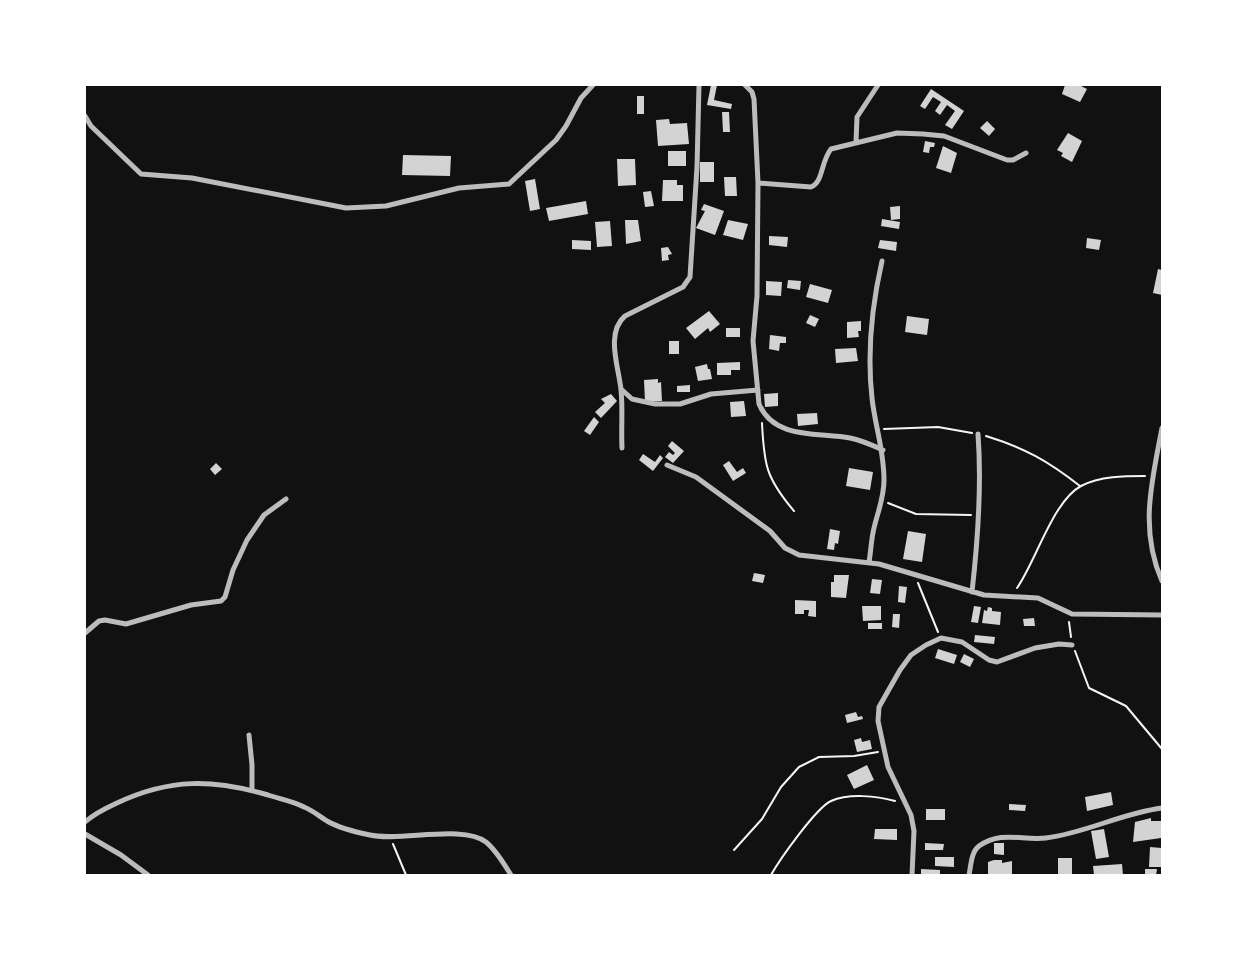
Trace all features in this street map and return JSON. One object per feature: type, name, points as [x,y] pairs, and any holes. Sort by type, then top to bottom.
[{"type":"street","points":[[85,116],[91,126],[141,174],[192,178],[346,208],[386,206],[459,188],[509,184],[556,140],[566,126],[580,98],[592,85]]},
{"type":"street","points":[[622,448],[621,389],[615,359],[618,323],[625,316],[683,287],[690,276],[697,167],[699,85]]},
{"type":"street","points":[[745,85],[752,92],[754,99],[758,183],[757,296],[753,341],[762,411],[781,426],[790,430],[850,438],[883,450]]},
{"type":"street","points":[[856,142],[858,117],[878,85]]},
{"type":"street","points":[[758,183],[816,186],[819,181],[824,158],[830,149],[897,133],[944,136],[1007,160],[1013,160],[1026,153]]},
{"type":"street","points":[[869,562],[874,528],[883,501],[883,450],[870,378],[870,344],[876,286],[882,261]]},
{"type":"street","points":[[621,389],[632,399],[655,404],[680,404],[711,394],[758,390]]},
{"type":"street","points":[[1162,428],[1147,518],[1150,546],[1162,581]]},
{"type":"street","points":[[972,592],[980,516],[981,473],[978,434]]},
{"type":"street","points":[[667,465],[696,478],[770,531],[791,551],[827,559],[869,562],[972,592],[1038,598],[1068,613],[1162,615]]},
{"type":"street","points":[[85,633],[99,622],[105,620],[126,624],[191,605],[221,601],[225,597],[233,570],[246,540],[264,515],[286,499]]},
{"type":"street","points":[[912,875],[914,831],[911,815],[893,781],[883,751],[878,721],[879,707],[911,655],[926,644],[941,638],[962,642],[989,660],[997,662],[1035,648],[1059,644],[1072,645]]},
{"type":"street","points":[[249,735],[252,790]]},
{"type":"street","points":[[85,822],[106,808],[134,795],[174,784],[208,783],[252,790],[304,807],[327,821],[349,830],[391,837],[427,835],[474,837],[487,843],[511,875]]},
{"type":"street","points":[[969,875],[975,850],[979,846],[996,839],[1007,836],[1051,837],[1162,808]]},
{"type":"street","points":[[85,834],[121,855],[148,875]]},
{"type":"path","points":[[762,411],[763,448],[769,475],[774,487],[794,510]]},
{"type":"path","points":[[1011,596],[1026,575],[1059,508],[1080,486],[1124,476],[1153,476]]},
{"type":"path","points":[[883,501],[916,514],[980,516]]},
{"type":"path","points":[[916,575],[941,638]]},
{"type":"path","points":[[1068,613],[1072,645],[1089,688],[1126,706],[1162,749]]},
{"type":"path","points":[[734,850],[762,819],[781,787],[799,768],[820,757],[854,756],[883,751]]},
{"type":"path","points":[[771,875],[803,830],[831,801],[847,797],[870,797],[905,803]]},
{"type":"path","points":[[391,837],[406,875]]},
{"type":"building","points":[[711,85],[717,85],[714,100],[732,104],[731,109],[707,105]]},
{"type":"building","points":[[1065,85],[1079,85],[1087,89],[1080,102],[1062,94]]},
{"type":"building","points":[[931,89],[964,111],[952,129],[945,125],[955,111],[947,105],[940,115],[935,111],[941,102],[933,97],[925,109],[920,106]]},
{"type":"building","points":[[637,96],[644,96],[644,114],[637,114]]},
{"type":"building","points":[[722,112],[729,112],[730,132],[723,132]]},
{"type":"building","points":[[669,119],[670,124],[687,123],[689,144],[658,146],[656,120]]},
{"type":"building","points":[[987,121],[995,129],[989,136],[980,128]]},
{"type":"building","points":[[1068,133],[1082,141],[1072,162],[1061,156],[1063,153],[1057,150]]},
{"type":"building","points":[[925,141],[935,143],[934,147],[930,147],[929,153],[923,152]]},
{"type":"building","points":[[943,146],[957,153],[951,173],[936,168]]},
{"type":"building","points":[[668,151],[686,151],[686,166],[668,166]]},
{"type":"building","points":[[403,155],[451,156],[450,176],[402,175]]},
{"type":"building","points":[[617,159],[635,159],[636,185],[618,186]]},
{"type":"building","points":[[700,162],[714,162],[714,182],[700,182]]},
{"type":"building","points":[[724,177],[736,177],[737,196],[725,196]]},
{"type":"building","points":[[535,179],[540,209],[530,211],[525,181]]},
{"type":"building","points":[[663,180],[677,180],[677,185],[683,185],[683,201],[662,201]]},
{"type":"building","points":[[651,191],[654,206],[645,207],[643,192]]},
{"type":"building","points":[[586,201],[588,214],[549,221],[546,208]]},
{"type":"building","points":[[704,204],[724,211],[715,235],[696,228],[705,211],[701,210]]},
{"type":"building","points":[[900,206],[900,219],[891,220],[890,207]]},
{"type":"building","points":[[882,219],[900,222],[899,229],[881,226]]},
{"type":"building","points":[[625,220],[638,220],[641,241],[626,244]]},
{"type":"building","points":[[728,220],[748,224],[743,240],[723,235]]},
{"type":"building","points":[[610,221],[612,246],[597,247],[595,222]]},
{"type":"building","points":[[769,236],[788,237],[787,247],[769,245]]},
{"type":"building","points":[[1087,238],[1101,240],[1099,250],[1086,248]]},
{"type":"building","points":[[572,240],[591,241],[591,250],[572,249]]},
{"type":"building","points":[[880,240],[897,242],[896,251],[878,248]]},
{"type":"building","points":[[668,247],[672,254],[668,255],[669,260],[662,261],[661,248]]},
{"type":"building","points":[[1158,269],[1162,270],[1162,295],[1153,293]]},
{"type":"building","points":[[788,280],[801,281],[800,290],[787,288]]},
{"type":"building","points":[[766,281],[782,282],[781,296],[766,295]]},
{"type":"building","points":[[810,284],[832,290],[828,303],[806,297]]},
{"type":"building","points":[[709,311],[720,324],[710,332],[708,328],[695,339],[686,328]]},
{"type":"building","points":[[810,315],[819,319],[815,327],[806,323]]},
{"type":"building","points":[[907,316],[929,319],[927,335],[905,332]]},
{"type":"building","points":[[861,321],[861,331],[858,331],[859,337],[847,338],[847,322]]},
{"type":"building","points":[[726,328],[740,328],[740,337],[726,337]]},
{"type":"building","points":[[770,335],[786,337],[786,343],[780,343],[779,351],[769,349]]},
{"type":"building","points":[[669,341],[679,341],[679,354],[669,354]]},
{"type":"building","points":[[856,348],[858,361],[836,363],[835,349]]},
{"type":"building","points":[[740,362],[740,370],[731,370],[731,375],[717,375],[717,363]]},
{"type":"building","points":[[707,364],[712,379],[698,381],[695,367]]},
{"type":"building","points":[[658,379],[658,383],[661,382],[662,401],[645,402],[644,380]]},
{"type":"building","points":[[690,385],[690,392],[677,392],[677,386]]},
{"type":"building","points":[[778,393],[778,406],[765,407],[764,394]]},
{"type":"building","points":[[611,394],[617,401],[601,418],[595,412],[605,403],[601,399]]},
{"type":"building","points":[[744,401],[746,416],[731,417],[730,402]]},
{"type":"building","points":[[817,413],[818,424],[798,426],[797,414]]},
{"type":"building","points":[[594,417],[599,422],[590,435],[584,431]]},
{"type":"building","points":[[672,441],[684,451],[673,463],[665,457],[669,452],[673,455],[675,453],[668,446]]},
{"type":"building","points":[[643,454],[655,462],[660,455],[663,458],[653,471],[639,460]]},
{"type":"building","points":[[729,461],[737,472],[743,468],[746,473],[733,481],[723,465]]},
{"type":"building","points":[[216,463],[222,469],[215,475],[210,469]]},
{"type":"building","points":[[849,468],[873,472],[870,490],[846,486]]},
{"type":"building","points":[[830,529],[840,531],[838,544],[835,543],[834,550],[827,549]]},
{"type":"building","points":[[908,531],[926,534],[922,562],[903,559]]},
{"type":"building","points":[[754,573],[765,575],[763,583],[752,581]]},
{"type":"building","points":[[834,575],[849,575],[846,598],[831,597],[831,582],[834,582]]},
{"type":"building","points":[[872,579],[882,580],[880,594],[870,593]]},
{"type":"building","points":[[899,586],[907,587],[905,603],[898,602]]},
{"type":"building","points":[[795,600],[816,601],[816,617],[808,616],[809,610],[804,610],[804,614],[795,614]]},
{"type":"building","points":[[862,606],[881,606],[881,620],[863,621]]},
{"type":"building","points":[[974,606],[981,607],[978,623],[971,622]]},
{"type":"building","points":[[988,607],[992,608],[992,611],[1001,612],[1000,625],[982,623],[984,610],[987,611]]},
{"type":"building","points":[[893,614],[900,614],[899,628],[892,627]]},
{"type":"building","points":[[1034,618],[1035,626],[1024,626],[1023,619]]},
{"type":"building","points":[[868,623],[882,623],[882,629],[868,629]]},
{"type":"building","points":[[975,635],[995,637],[994,644],[974,642]]},
{"type":"building","points":[[938,649],[957,655],[954,664],[935,658]]},
{"type":"building","points":[[964,654],[974,659],[970,667],[960,662]]},
{"type":"building","points":[[856,712],[858,717],[862,716],[863,719],[847,723],[845,715]]},
{"type":"building","points":[[861,738],[862,742],[870,740],[872,749],[857,752],[854,740]]},
{"type":"building","points":[[867,765],[874,780],[854,789],[847,775]]},
{"type":"building","points":[[1111,792],[1113,805],[1087,811],[1085,797]]},
{"type":"building","points":[[1009,804],[1026,805],[1025,811],[1009,810]]},
{"type":"building","points":[[926,809],[945,809],[945,820],[926,820]]},
{"type":"building","points":[[1151,818],[1151,821],[1162,821],[1161,838],[1133,842],[1135,822]]},
{"type":"building","points":[[875,829],[897,829],[897,840],[874,839]]},
{"type":"building","points":[[1104,829],[1109,857],[1096,859],[1091,831]]},
{"type":"building","points":[[925,843],[944,844],[943,850],[925,850]]},
{"type":"building","points":[[994,843],[1004,843],[1004,855],[994,854]]},
{"type":"building","points":[[1150,847],[1162,848],[1162,867],[1149,867]]},
{"type":"building","points":[[935,857],[954,857],[954,867],[935,866]]},
{"type":"building","points":[[1058,858],[1072,858],[1072,875],[1058,875]]},
{"type":"building","points":[[1002,860],[1002,863],[1012,861],[1012,875],[988,875],[988,862]]},
{"type":"building","points":[[1122,864],[1123,875],[1094,875],[1093,866]]},
{"type":"building","points":[[921,869],[940,870],[940,875],[921,875]]},
{"type":"building","points":[[1145,869],[1157,869],[1156,875],[1145,875]]}]
